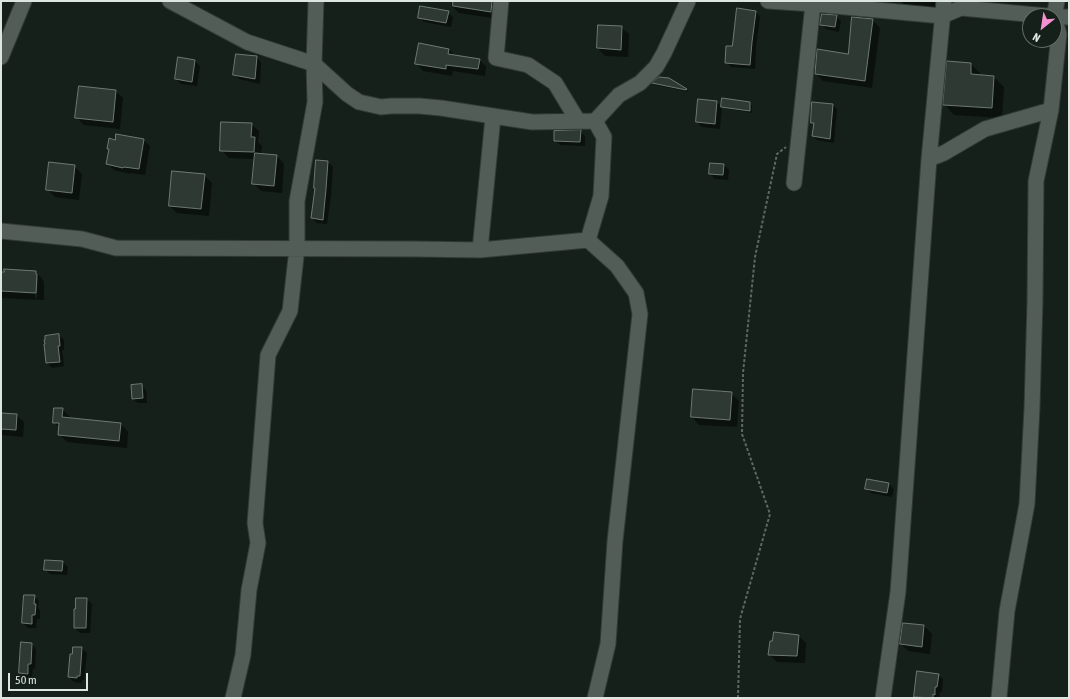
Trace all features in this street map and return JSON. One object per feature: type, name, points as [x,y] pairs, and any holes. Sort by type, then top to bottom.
[{"type":"street","points":[[1,57],[24,1]]},
{"type":"street","points":[[170,1],[247,42],[314,64],[347,94],[359,102],[381,107],[412,106],[441,108],[532,122],[595,121],[619,95],[640,83],[656,67],[688,1]]},
{"type":"street","points":[[233,698],[243,655],[249,590],[258,543],[255,523],[268,356],[290,311],[297,248],[297,201],[315,102],[314,64],[316,1]]},
{"type":"street","points":[[501,1],[496,58],[528,65],[555,83],[578,121]]},
{"type":"street","points":[[768,1],[787,1],[942,16],[961,8],[1022,14]]},
{"type":"street","points":[[883,698],[898,592],[929,159],[944,1]]},
{"type":"street","points":[[794,183],[813,4]]},
{"type":"street","points":[[999,698],[1007,611],[1027,504],[1032,408],[1035,301],[1036,181],[1051,110],[1058,48]]},
{"type":"street","points":[[929,159],[944,153],[985,129],[1051,110]]},
{"type":"street","points":[[480,250],[493,117]]},
{"type":"street","points":[[588,240],[601,196],[604,137],[595,121]]},
{"type":"street","points":[[1,231],[82,239],[116,248],[480,250],[588,240],[621,271],[636,293],[640,314],[615,541],[608,644],[595,698]]},
{"type":"path","points":[[738,698],[740,619],[770,514],[742,434],[743,374],[755,257],[777,154],[799,136]]},
{"type":"building","points":[[453,1],[492,1],[491,12],[453,6]]},
{"type":"building","points":[[420,6],[449,11],[446,23],[418,18]]},
{"type":"building","points":[[737,8],[756,11],[750,65],[725,63],[726,46],[732,46]]},
{"type":"building","points":[[822,14],[837,15],[835,27],[820,25]]},
{"type":"building","points":[[852,17],[873,19],[865,81],[815,74],[817,49],[848,54]]},
{"type":"building","points":[[598,25],[622,26],[621,50],[597,48]]},
{"type":"building","points":[[419,43],[449,49],[448,54],[480,59],[478,69],[446,65],[446,69],[415,64]]},
{"type":"building","points":[[236,54],[257,56],[255,79],[233,75]]},
{"type":"building","points":[[178,57],[195,60],[192,82],[175,79]]},
{"type":"building","points":[[947,61],[971,63],[971,74],[994,76],[992,108],[943,105]]},
{"type":"building","points":[[659,77],[669,78],[687,89],[652,83]]},
{"type":"building","points":[[79,86],[116,90],[113,122],[75,118]]},
{"type":"building","points":[[722,98],[750,102],[750,111],[721,107]]},
{"type":"building","points":[[698,99],[717,101],[715,124],[696,122]]},
{"type":"building","points":[[812,102],[833,104],[830,139],[812,136],[814,123],[811,123]]},
{"type":"building","points":[[221,122],[252,123],[251,137],[255,137],[254,152],[220,151]]},
{"type":"building","points":[[581,130],[580,142],[554,141],[554,131]]},
{"type":"building","points":[[116,134],[144,139],[139,169],[123,168],[106,164],[109,149],[107,149],[109,138],[115,140]]},
{"type":"building","points":[[255,153],[277,155],[274,186],[252,184]]},
{"type":"building","points":[[316,160],[328,161],[323,220],[311,218],[315,188]]},
{"type":"building","points":[[49,162],[75,165],[72,193],[46,190]]},
{"type":"building","points":[[710,163],[724,164],[723,175],[709,174]]},
{"type":"building","points":[[172,171],[205,174],[201,209],[169,206]]},
{"type":"building","points":[[4,269],[36,271],[36,293],[1,291],[1,272],[4,272]]},
{"type":"building","points":[[59,334],[60,346],[58,346],[60,362],[46,363],[44,344],[45,336]]},
{"type":"building","points":[[142,384],[143,398],[132,399],[131,385]]},
{"type":"building","points":[[693,389],[732,392],[730,420],[691,417]]},
{"type":"building","points":[[54,408],[63,408],[62,417],[121,423],[119,441],[58,435],[59,423],[53,423]]},
{"type":"building","points":[[1,413],[17,414],[16,430],[1,429]]},
{"type":"building","points":[[867,479],[889,483],[887,493],[865,489]]},
{"type":"building","points":[[45,560],[63,561],[62,571],[44,570]]},
{"type":"building","points":[[24,595],[35,595],[35,615],[32,615],[32,624],[22,623]]},
{"type":"building","points":[[76,598],[87,598],[86,628],[74,628],[74,609]]},
{"type":"building","points":[[903,623],[924,625],[922,647],[900,644]]},
{"type":"building","points":[[774,632],[799,635],[797,656],[768,655],[770,641],[772,641]]},
{"type":"building","points":[[21,642],[32,643],[31,664],[28,664],[28,674],[19,673]]},
{"type":"building","points":[[73,647],[82,647],[80,676],[77,676],[77,678],[68,677],[70,654],[72,654]]},
{"type":"building","points":[[917,671],[939,674],[937,687],[935,687],[935,695],[933,694],[933,698],[914,697]]}]
